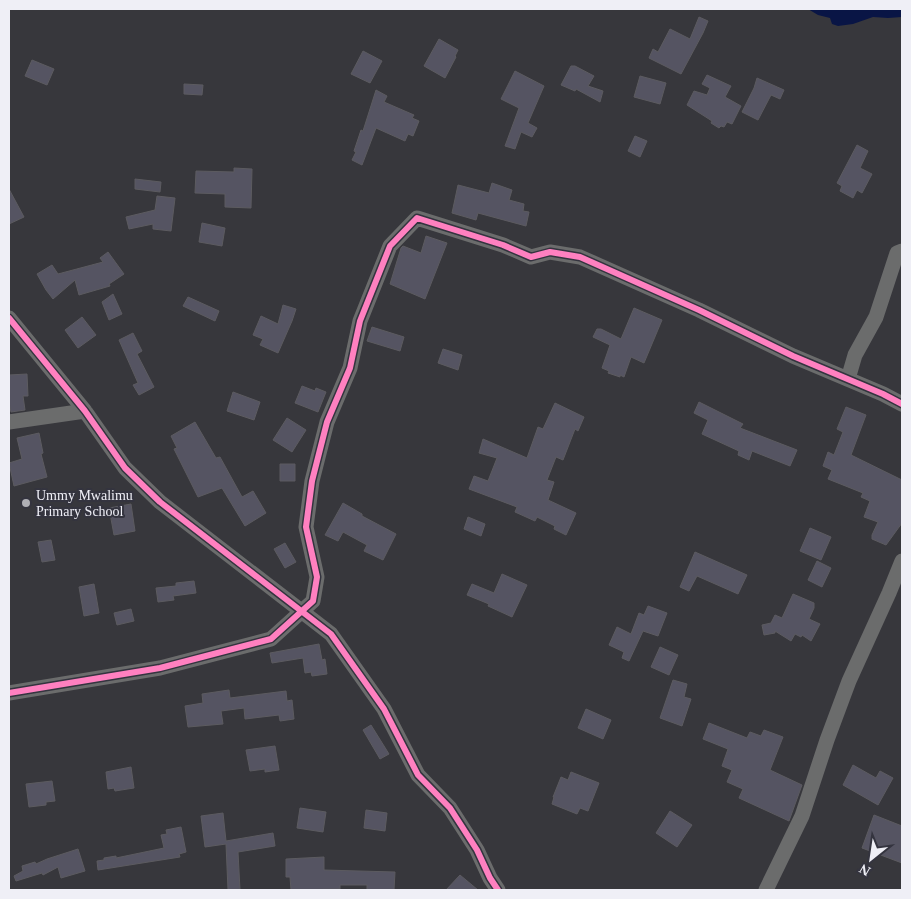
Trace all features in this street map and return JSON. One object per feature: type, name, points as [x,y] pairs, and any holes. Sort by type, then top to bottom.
[{"type":"street","points":[[9,693],[160,668],[271,639],[313,601],[317,577],[306,527],[312,481],[327,422],[350,368],[360,321],[390,246],[417,218],[502,245],[531,257],[550,252],[580,257],[902,404]]},
{"type":"street","points":[[848,379],[855,355],[876,317],[897,253],[902,251]]},
{"type":"street","points":[[9,318],[85,411],[125,468],[160,502],[331,634],[384,709],[418,775],[450,808],[477,850],[490,878],[498,890]]},
{"type":"street","points":[[9,422],[85,411]]},
{"type":"street","points":[[766,890],[802,816],[849,681],[902,560]]},
{"type":"shaded area","points":[[808,9],[902,9],[902,17],[873,17],[853,24],[838,26],[832,24],[830,18],[818,15]]},
{"type":"building","points":[[699,17],[708,21],[681,74],[649,58],[653,49],[658,52],[670,29],[690,39]]},
{"type":"building","points":[[439,39],[458,50],[445,78],[424,66]]},
{"type":"building","points":[[363,51],[382,61],[370,83],[351,74]]},
{"type":"building","points":[[32,60],[54,69],[47,85],[25,76]]},
{"type":"building","points":[[571,66],[575,66],[594,76],[588,86],[603,91],[600,102],[576,89],[575,91],[561,85]]},
{"type":"building","points":[[515,71],[544,86],[528,123],[537,128],[532,137],[521,132],[515,149],[505,146],[519,108],[501,99]]},
{"type":"building","points":[[707,75],[731,86],[725,97],[741,106],[732,124],[727,122],[724,127],[721,126],[719,128],[711,123],[712,121],[687,105],[694,91],[707,95],[710,88],[702,84]]},
{"type":"building","points":[[640,76],[666,83],[660,104],[634,97]]},
{"type":"building","points":[[757,78],[784,90],[780,99],[771,95],[758,120],[742,112]]},
{"type":"building","points":[[184,84],[203,85],[202,95],[184,94]]},
{"type":"building","points":[[376,90],[387,96],[384,102],[414,115],[412,118],[419,121],[413,136],[408,134],[405,141],[376,128],[362,165],[352,160]]},
{"type":"building","points":[[635,136],[647,141],[640,157],[628,151]]},
{"type":"building","points":[[857,145],[868,151],[860,168],[872,174],[862,193],[857,190],[853,198],[840,191],[842,186],[837,183]]},
{"type":"building","points":[[234,168],[252,169],[251,208],[225,207],[225,194],[195,193],[196,171],[234,172]]},
{"type":"building","points":[[135,179],[161,182],[160,192],[135,189]]},
{"type":"building","points":[[492,183],[512,190],[509,200],[524,204],[523,211],[529,212],[526,226],[478,213],[476,220],[452,213],[458,185],[489,193]]},
{"type":"building","points":[[9,189],[24,217],[9,224]]},
{"type":"building","points":[[157,196],[175,198],[171,231],[153,229],[153,224],[129,229],[126,217],[155,210]]},
{"type":"building","points":[[202,223],[225,228],[222,246],[199,242]]},
{"type":"building","points":[[426,236],[447,243],[425,299],[390,284],[401,248],[403,246],[421,253]]},
{"type":"building","points":[[108,252],[124,274],[109,284],[110,286],[79,295],[75,280],[53,299],[37,274],[52,265],[58,274],[103,262],[100,258]]},
{"type":"building","points":[[113,294],[122,314],[109,320],[102,302]]},
{"type":"building","points":[[188,297],[219,311],[215,321],[183,306]]},
{"type":"building","points":[[283,305],[296,309],[278,353],[260,345],[263,339],[253,335],[261,316],[278,324]]},
{"type":"building","points":[[634,308],[662,320],[644,363],[631,357],[624,377],[620,375],[620,377],[608,373],[609,371],[602,368],[610,345],[593,337],[597,329],[601,329],[621,339]]},
{"type":"building","points":[[82,317],[96,335],[78,348],[65,330]]},
{"type":"building","points":[[372,327],[404,337],[400,351],[367,341]]},
{"type":"building","points":[[133,333],[142,351],[137,354],[154,387],[139,395],[133,385],[138,383],[119,340]]},
{"type":"building","points":[[443,349],[462,355],[458,370],[438,363]]},
{"type":"building","points":[[27,374],[28,396],[23,396],[25,410],[11,412],[9,403],[9,375]]},
{"type":"building","points":[[302,386],[315,391],[316,388],[326,392],[318,412],[295,403]]},
{"type":"building","points":[[233,392],[260,402],[254,420],[227,411]]},
{"type":"building","points":[[699,402],[743,424],[740,428],[797,450],[790,466],[752,451],[749,460],[738,455],[739,451],[702,434],[708,420],[694,413]]},
{"type":"building","points":[[555,403],[584,417],[578,431],[575,429],[563,460],[556,457],[547,480],[554,482],[548,500],[576,513],[566,535],[554,529],[555,526],[537,517],[535,521],[515,512],[517,507],[469,489],[474,476],[488,481],[497,458],[479,453],[483,439],[527,458],[538,427],[543,429]]},
{"type":"building","points":[[846,407],[866,415],[851,455],[902,480],[902,523],[886,545],[872,539],[878,522],[864,517],[870,501],[861,497],[863,493],[828,479],[832,470],[823,466],[828,452],[834,455],[843,432],[837,429]]},
{"type":"building","points":[[287,418],[306,430],[292,452],[273,440]]},
{"type":"building","points":[[195,422],[216,458],[220,457],[242,497],[253,491],[266,513],[245,526],[222,488],[198,497],[174,449],[177,448],[171,436]]},
{"type":"building","points":[[39,433],[43,453],[41,454],[47,477],[14,486],[9,463],[22,459],[17,438]]},
{"type":"building","points":[[280,464],[295,464],[295,481],[280,481]]},
{"type":"building","points":[[343,503],[362,514],[362,516],[396,534],[383,560],[364,551],[367,545],[343,532],[338,541],[325,535]]},
{"type":"building","points":[[131,504],[135,531],[114,535],[109,508]]},
{"type":"building","points":[[468,517],[485,524],[481,536],[464,529]]},
{"type":"building","points":[[810,528],[831,537],[821,560],[800,551]]},
{"type":"building","points":[[51,540],[55,560],[42,562],[38,542]]},
{"type":"building","points":[[285,543],[296,562],[285,568],[274,549]]},
{"type":"building","points":[[695,552],[747,575],[738,594],[697,576],[689,591],[680,587]]},
{"type":"building","points":[[817,561],[831,568],[822,587],[808,580]]},
{"type":"building","points":[[502,574],[527,585],[512,617],[488,606],[489,604],[467,595],[472,584],[494,593]]},
{"type":"building","points":[[194,581],[196,593],[173,596],[174,600],[158,602],[156,588],[176,586],[176,583]]},
{"type":"building","points":[[94,584],[99,613],[84,616],[79,587]]},
{"type":"building","points":[[793,594],[814,603],[809,619],[820,624],[811,641],[802,635],[801,637],[795,634],[791,641],[775,631],[775,633],[764,635],[762,625],[771,623],[775,615],[782,618]]},
{"type":"building","points":[[648,606],[667,613],[658,636],[643,631],[629,661],[622,658],[624,652],[609,645],[617,627],[631,634],[639,613],[644,615]]},
{"type":"building","points":[[131,609],[134,621],[117,625],[114,613]]},
{"type":"building","points":[[319,644],[322,660],[325,659],[327,674],[312,676],[311,672],[305,673],[303,658],[272,663],[270,653]]},
{"type":"building","points":[[660,647],[678,655],[669,675],[651,667]]},
{"type":"building","points":[[673,680],[687,684],[684,697],[691,699],[682,726],[660,718]]},
{"type":"building","points":[[229,690],[230,698],[286,691],[287,701],[292,700],[294,719],[280,721],[279,715],[245,719],[244,708],[221,711],[223,724],[188,727],[185,706],[203,703],[202,694]]},
{"type":"building","points":[[586,709],[611,720],[603,739],[578,728]]},
{"type":"building","points":[[709,723],[747,738],[750,732],[761,736],[764,730],[783,737],[770,770],[802,785],[789,821],[739,798],[743,789],[727,782],[732,770],[722,766],[728,749],[703,739]]},
{"type":"building","points":[[371,725],[389,754],[380,759],[363,730]]},
{"type":"building","points":[[275,746],[279,770],[265,772],[265,769],[250,771],[246,750]]},
{"type":"building","points":[[853,765],[876,778],[880,771],[893,778],[878,805],[843,785]]},
{"type":"building","points":[[131,767],[134,788],[115,791],[114,788],[108,789],[106,772]]},
{"type":"building","points":[[571,772],[599,783],[588,811],[580,808],[577,814],[552,804],[561,777],[568,780]]},
{"type":"building","points":[[52,781],[55,801],[46,802],[46,805],[29,807],[26,784]]},
{"type":"building","points":[[300,808],[326,812],[323,832],[297,828]]},
{"type":"building","points":[[366,810],[387,813],[385,831],[364,828]]},
{"type":"building","points":[[670,811],[692,825],[677,847],[656,833]]},
{"type":"building","points":[[223,813],[226,841],[273,833],[275,846],[238,852],[240,890],[228,890],[226,844],[205,847],[201,816]]},
{"type":"building","points":[[874,815],[902,826],[902,863],[862,848]]},
{"type":"building","points":[[181,827],[186,852],[179,854],[180,857],[98,870],[97,861],[104,860],[104,858],[116,856],[116,858],[164,848],[161,835],[167,834],[166,830]]},
{"type":"building","points":[[78,849],[85,871],[61,878],[58,867],[43,875],[42,873],[16,881],[14,876],[23,871],[22,866],[35,862],[36,864]]},
{"type":"building","points":[[324,857],[324,870],[395,872],[394,890],[367,890],[367,885],[340,885],[340,889],[291,890],[290,877],[286,877],[286,859]]},
{"type":"building","points":[[460,875],[478,890],[446,890]]},
{"type":"cycle path","points":[[9,693],[160,668],[271,639],[313,601],[317,577],[306,527],[312,481],[327,422],[350,368],[360,321],[390,246],[417,218],[503,245],[531,257],[550,252],[580,257],[699,310],[793,356],[902,404]]},
{"type":"cycle path","points":[[9,318],[85,411],[125,468],[160,502],[331,634],[384,709],[418,775],[450,808],[477,850],[490,878],[498,890]]},
{"type":"place","name":"Ummy Mwalimu Primary School","points":[[26,503]]}]
